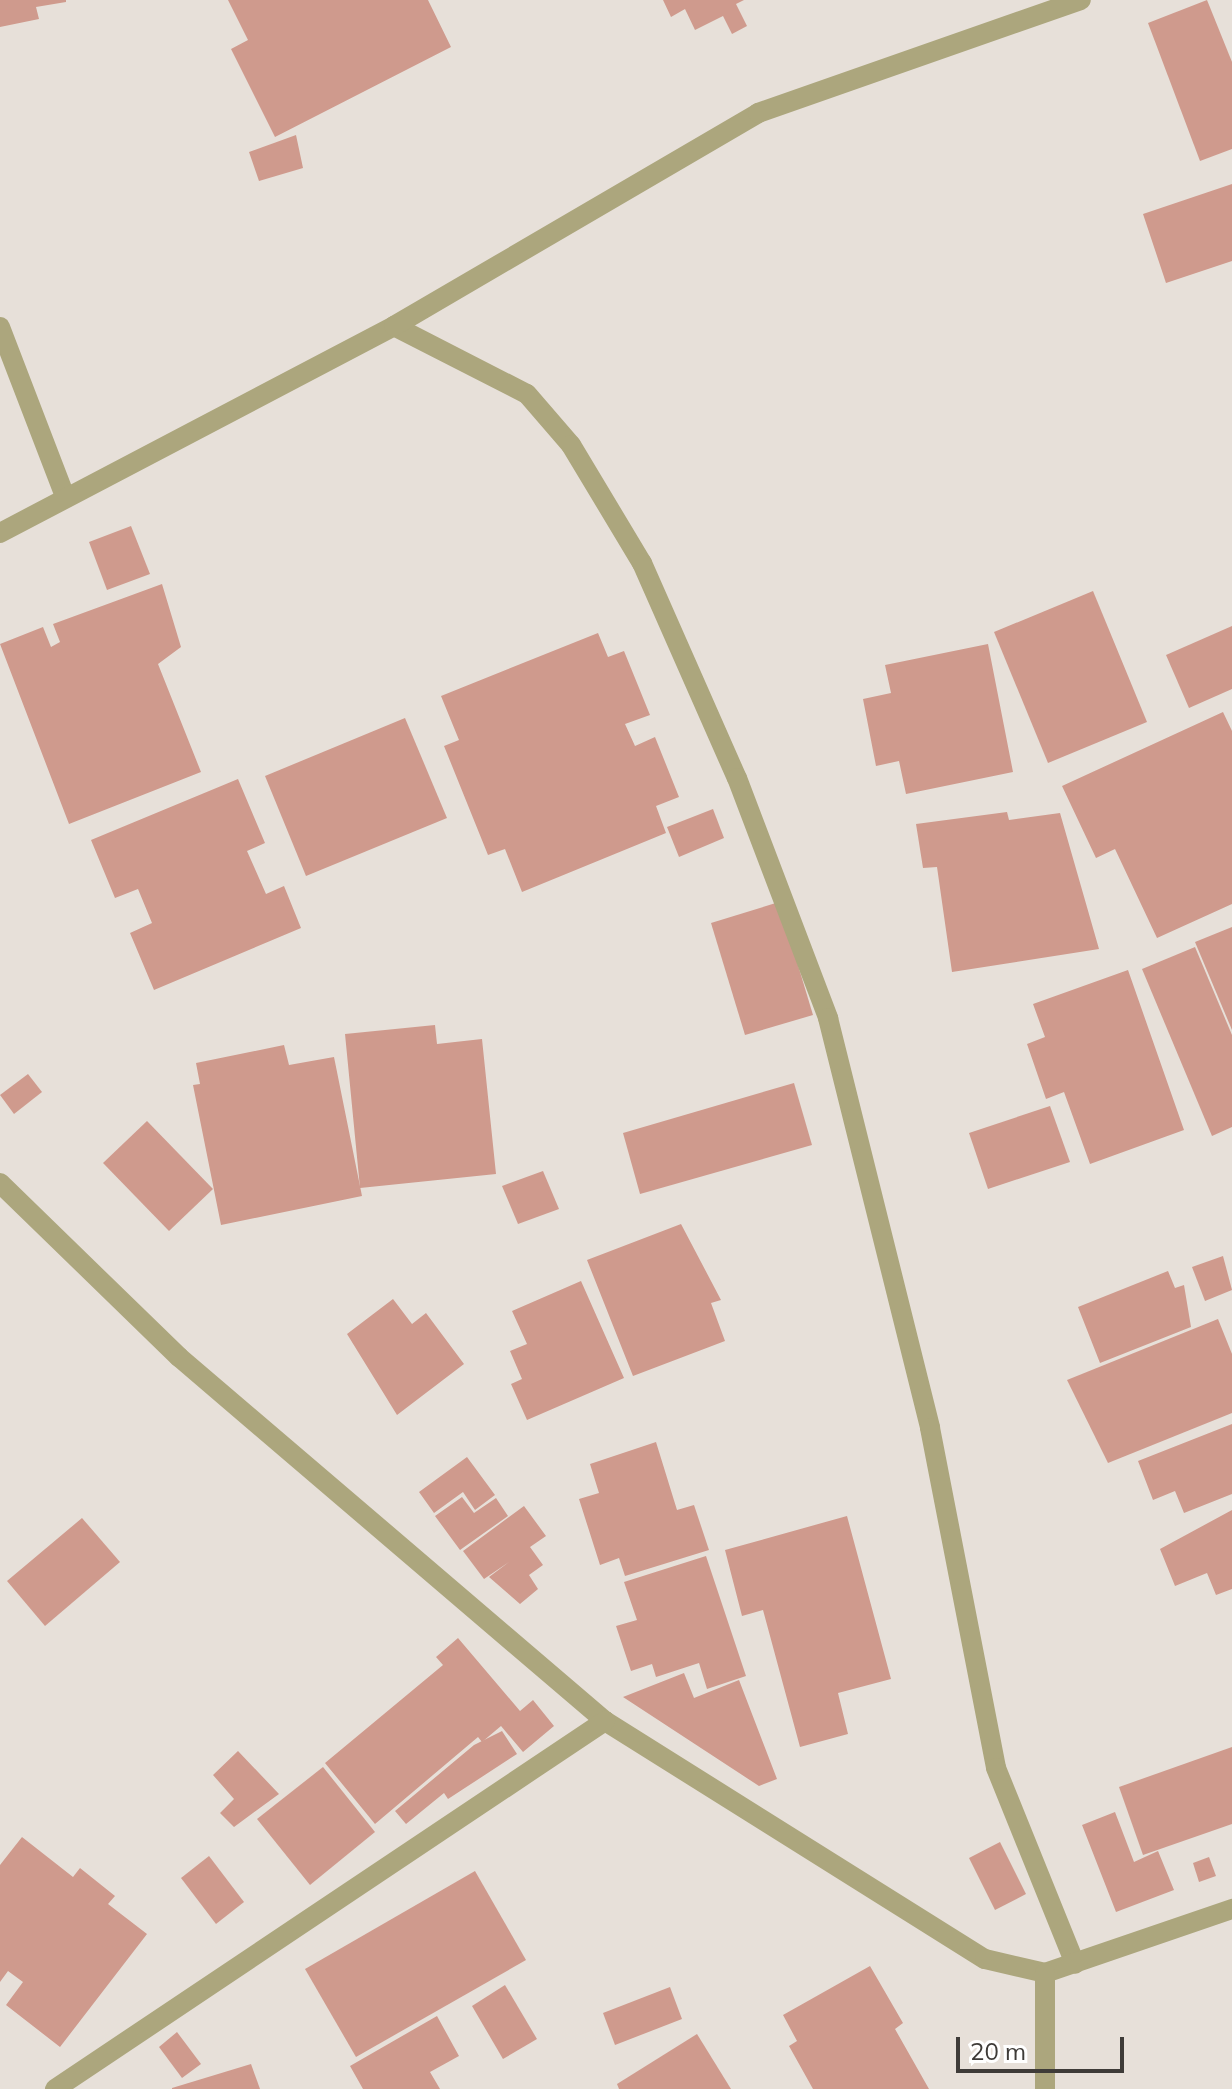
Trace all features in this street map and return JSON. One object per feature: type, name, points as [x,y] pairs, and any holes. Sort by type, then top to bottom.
[{"type":"street","points":[[0,533],[65,496],[394,326],[758,113],[1081,0]]},
{"type":"street","points":[[394,326],[527,394],[571,445],[642,563],[737,778],[828,1018],[930,1428],[996,1768],[1075,1964]]},
{"type":"street","points":[[0,327],[65,496]]},
{"type":"street","points":[[0,1183],[179,1357],[605,1721],[985,1959],[1045,1973],[1232,1909]]},
{"type":"street","points":[[55,2089],[605,1721]]},
{"type":"street","points":[[1045,1973],[1045,2089]]},
{"type":"building","points":[[0,0],[66,2],[36,7],[39,19],[0,27]]},
{"type":"building","points":[[228,0],[428,0],[451,47],[275,137],[231,49],[248,40]]},
{"type":"building","points":[[663,0],[744,0],[736,4],[747,26],[732,34],[723,16],[695,30],[685,9],[671,17]]},
{"type":"building","points":[[1207,0],[1232,62],[1232,149],[1200,161],[1148,23]]},
{"type":"building","points":[[296,135],[303,168],[259,181],[249,152]]},
{"type":"building","points":[[1232,184],[1232,261],[1166,283],[1143,214]]},
{"type":"building","points":[[131,526],[150,574],[107,590],[89,542]]},
{"type":"building","points":[[162,584],[181,647],[158,664],[201,772],[69,824],[0,644],[43,627],[51,647],[60,642],[53,624]]},
{"type":"building","points":[[1093,591],[1147,722],[1048,763],[994,632]]},
{"type":"building","points":[[1232,626],[1232,689],[1189,708],[1166,655]]},
{"type":"building","points":[[598,633],[608,657],[624,651],[650,715],[625,724],[635,746],[655,737],[679,797],[656,806],[666,833],[522,892],[505,849],[488,855],[444,746],[459,740],[441,696]]},
{"type":"building","points":[[988,644],[1013,772],[906,794],[899,761],[876,766],[863,699],[891,693],[885,665]]},
{"type":"building","points":[[1223,712],[1232,731],[1232,904],[1157,938],[1115,849],[1096,858],[1062,786]]},
{"type":"building","points":[[405,718],[447,818],[306,876],[265,776]]},
{"type":"building","points":[[238,779],[265,843],[247,851],[266,894],[284,886],[301,928],[154,990],[130,933],[152,923],[138,889],[115,898],[91,840]]},
{"type":"building","points":[[713,809],[724,838],[679,857],[667,827]]},
{"type":"building","points":[[1007,812],[1009,820],[1060,813],[1099,949],[952,972],[937,867],[923,868],[916,824]]},
{"type":"building","points":[[779,902],[813,1015],[745,1035],[711,923]]},
{"type":"building","points":[[1232,927],[1232,1030],[1195,942]]},
{"type":"building","points":[[1195,947],[1232,1035],[1232,1127],[1212,1136],[1142,969]]},
{"type":"building","points":[[1128,970],[1184,1130],[1090,1164],[1064,1092],[1046,1099],[1027,1044],[1045,1037],[1033,1004]]},
{"type":"building","points":[[435,1025],[437,1044],[482,1039],[496,1174],[360,1188],[345,1034]]},
{"type":"building","points":[[284,1045],[289,1065],[334,1057],[362,1196],[221,1225],[193,1085],[200,1084],[196,1063]]},
{"type":"building","points":[[28,1074],[42,1092],[14,1114],[0,1095]]},
{"type":"building","points":[[794,1083],[812,1145],[640,1194],[623,1133]]},
{"type":"building","points":[[1050,1106],[1070,1162],[988,1189],[969,1133]]},
{"type":"building","points":[[147,1121],[213,1189],[169,1231],[103,1163]]},
{"type":"building","points":[[543,1171],[559,1209],[518,1224],[502,1186]]},
{"type":"building","points":[[681,1224],[721,1300],[711,1303],[725,1341],[633,1376],[587,1260]]},
{"type":"building","points":[[1223,1256],[1232,1290],[1205,1301],[1192,1267]]},
{"type":"building","points":[[1168,1271],[1175,1288],[1184,1285],[1191,1327],[1100,1363],[1078,1307]]},
{"type":"building","points":[[581,1281],[624,1378],[527,1420],[511,1384],[522,1379],[510,1351],[527,1344],[512,1311]]},
{"type":"building","points":[[393,1299],[412,1324],[426,1313],[464,1364],[397,1415],[347,1334]]},
{"type":"building","points":[[1218,1319],[1232,1354],[1232,1413],[1108,1463],[1067,1380]]},
{"type":"building","points":[[1232,1424],[1232,1494],[1184,1513],[1175,1491],[1153,1500],[1138,1461]]},
{"type":"building","points":[[656,1442],[677,1510],[694,1505],[709,1550],[625,1576],[619,1558],[600,1565],[579,1499],[599,1493],[590,1464]]},
{"type":"building","points":[[467,1457],[495,1495],[475,1510],[463,1492],[434,1513],[419,1492]]},
{"type":"building","points":[[462,1497],[474,1513],[496,1498],[508,1516],[460,1550],[435,1516]]},
{"type":"building","points":[[524,1506],[546,1536],[530,1547],[543,1565],[529,1575],[538,1589],[520,1604],[489,1577],[509,1562],[484,1579],[463,1551]]},
{"type":"building","points":[[1232,1510],[1232,1589],[1216,1595],[1207,1573],[1175,1586],[1160,1549]]},
{"type":"building","points":[[847,1516],[891,1679],[838,1693],[848,1734],[800,1747],[763,1610],[742,1616],[725,1550]]},
{"type":"building","points":[[82,1518],[120,1562],[45,1626],[7,1581]]},
{"type":"building","points":[[706,1556],[746,1676],[707,1689],[699,1663],[656,1677],[652,1664],[631,1671],[616,1626],[637,1620],[624,1582]]},
{"type":"building","points":[[458,1638],[520,1711],[533,1700],[554,1726],[523,1752],[501,1726],[482,1742],[478,1737],[375,1824],[325,1763],[443,1665],[436,1657]]},
{"type":"building","points":[[684,1673],[694,1698],[739,1680],[777,1779],[759,1786],[623,1697]]},
{"type":"building","points":[[502,1731],[517,1754],[448,1799],[444,1793],[406,1824],[395,1811],[474,1745]]},
{"type":"building","points":[[1232,1747],[1232,1824],[1143,1855],[1119,1787]]},
{"type":"building","points":[[238,1751],[279,1794],[234,1827],[220,1813],[234,1799],[213,1775]]},
{"type":"building","points":[[323,1767],[375,1832],[310,1885],[257,1819]]},
{"type":"building","points":[[1115,1812],[1134,1862],[1158,1851],[1174,1890],[1116,1912],[1082,1825]]},
{"type":"building","points":[[22,1837],[73,1877],[80,1868],[115,1896],[108,1904],[147,1934],[60,2047],[6,2005],[23,1982],[8,1971],[0,1982],[0,1865]]},
{"type":"building","points":[[1000,1842],[1026,1894],[995,1910],[969,1858]]},
{"type":"building","points":[[209,1856],[244,1902],[216,1924],[181,1878]]},
{"type":"building","points":[[1209,1857],[1216,1876],[1199,1882],[1193,1863]]},
{"type":"building","points":[[475,1871],[526,1960],[356,2057],[305,1969]]},
{"type":"building","points":[[870,1966],[903,2023],[895,2029],[929,2089],[813,2089],[789,2046],[797,2041],[783,2015]]},
{"type":"building","points":[[505,1985],[537,2039],[503,2059],[472,2006]]},
{"type":"building","points":[[670,1987],[682,2019],[615,2045],[603,2013]]},
{"type":"building","points":[[437,2016],[459,2056],[430,2072],[440,2089],[363,2089],[350,2066]]},
{"type":"building","points":[[177,2032],[201,2064],[182,2078],[159,2047]]},
{"type":"building","points":[[697,2034],[731,2089],[619,2089],[617,2084]]},
{"type":"building","points":[[251,2064],[260,2089],[172,2089],[172,2088]]}]
